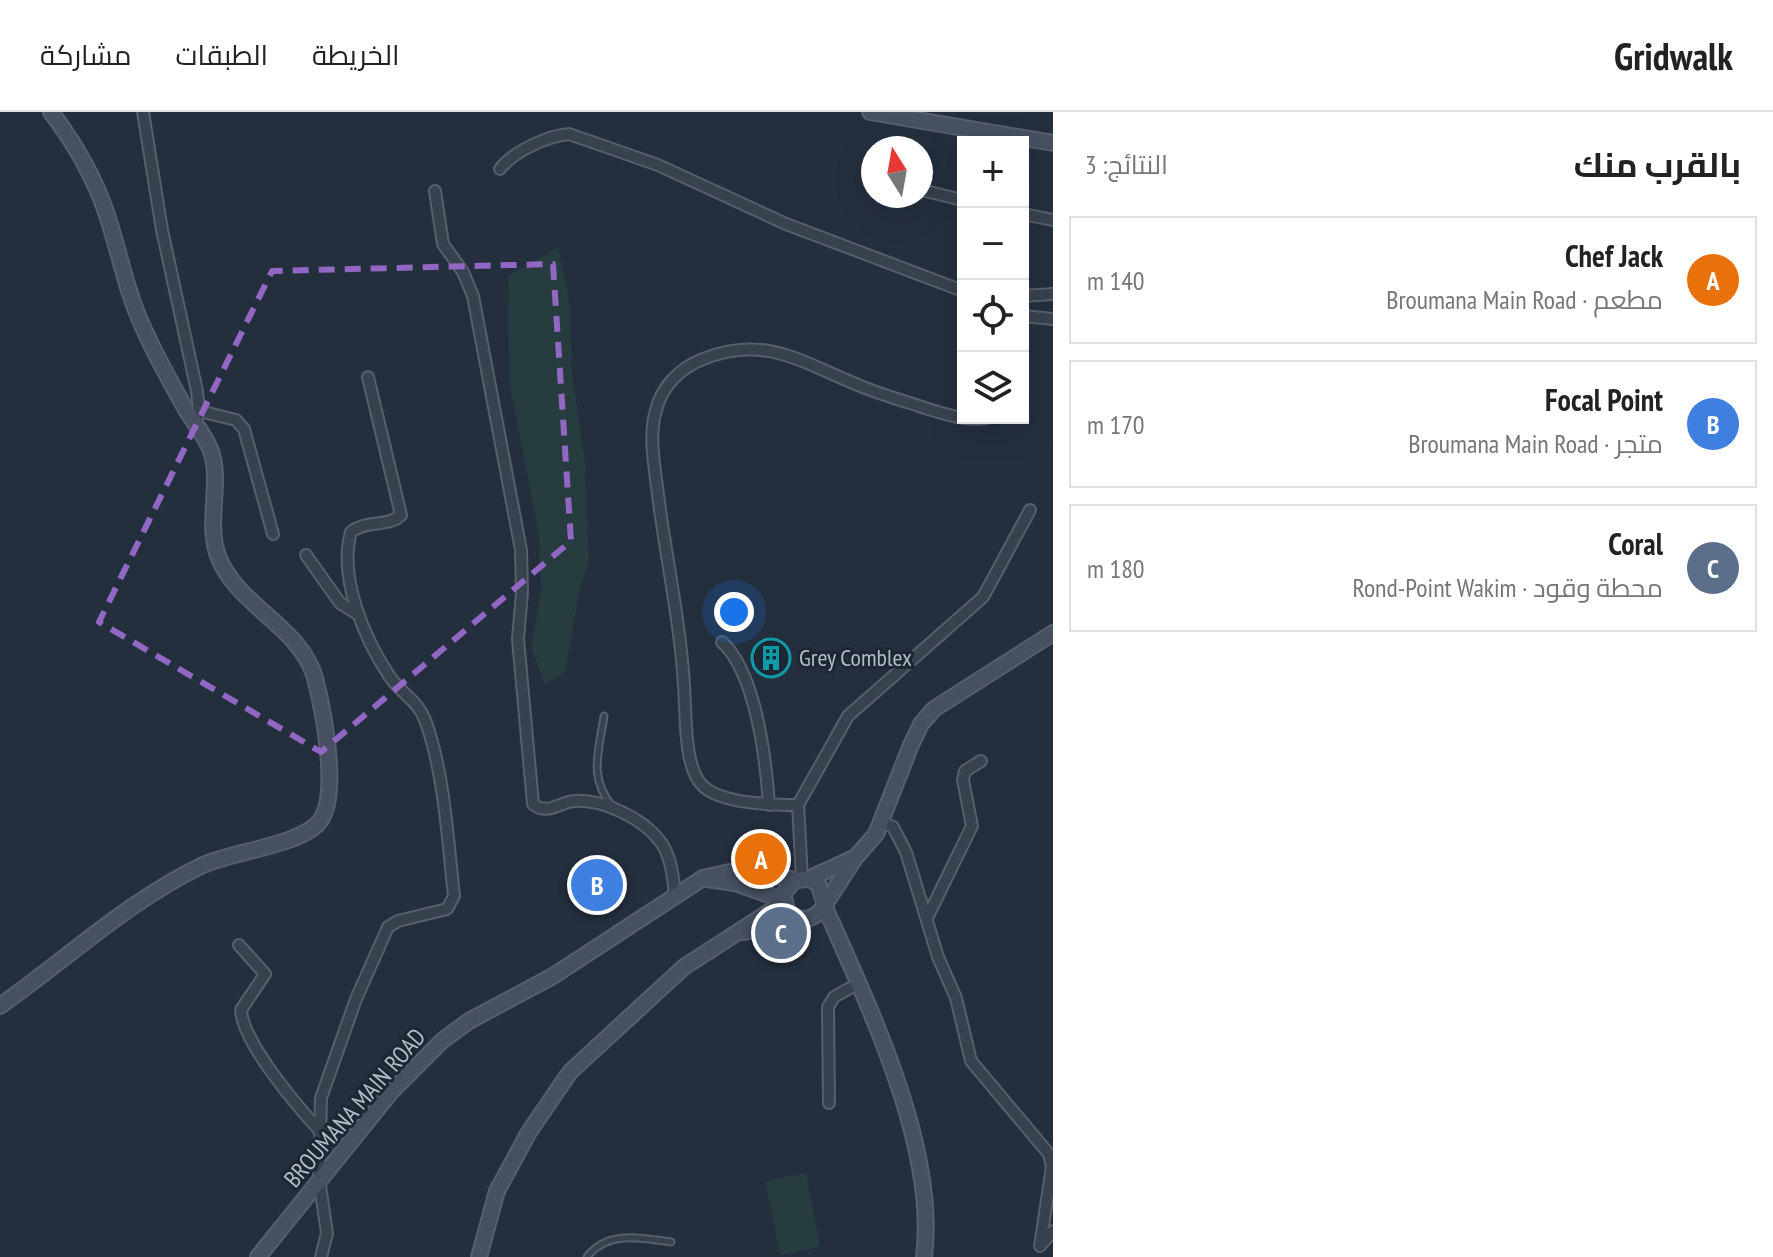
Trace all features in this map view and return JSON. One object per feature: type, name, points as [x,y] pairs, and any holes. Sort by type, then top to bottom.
[{"type":"street","points":[[0,1006],[139,900],[205,865],[249,849],[293,840],[318,824],[326,810],[328,758],[315,677],[301,653],[252,604],[219,557],[211,520],[214,464],[206,438],[135,310],[105,210],[66,132],[51,112]]},
{"type":"street","points":[[143,112],[197,417]]},
{"type":"street","points":[[870,112],[1053,143]]},
{"type":"street","points":[[500,169],[508,158],[558,135],[569,134],[658,165],[786,224],[957,290]]},
{"type":"street","points":[[435,191],[443,244],[463,272],[473,296],[521,550],[518,639],[533,804],[552,809],[572,801],[615,809],[660,841],[669,863],[675,894]]},
{"type":"street","points":[[933,193],[957,199]]},
{"type":"street","points":[[1029,215],[1053,220]]},
{"type":"street","points":[[1029,296],[1053,294]]},
{"type":"street","points":[[1029,317],[1053,319]]},
{"type":"street","points":[[798,805],[769,805],[707,789],[696,775],[690,751],[679,627],[654,457],[655,411],[664,390],[675,376],[701,360],[739,348],[789,355],[862,387],[957,417]]},
{"type":"street","points":[[321,1257],[327,1233],[319,1179],[323,1089],[382,936],[398,921],[447,909],[454,896],[437,761],[425,719],[419,706],[390,678],[353,597],[348,554],[351,532],[363,524],[398,519],[401,515],[368,377]]},
{"type":"street","points":[[197,417],[236,420],[244,429],[273,534]]},
{"type":"street","points":[[802,879],[798,805],[848,716],[983,597],[1030,510]]},
{"type":"street","points":[[306,555],[340,603],[359,615]]},
{"type":"street","points":[[732,934],[805,918],[824,903],[882,822],[911,745],[934,709],[1053,633]]},
{"type":"street","points":[[722,642],[731,650],[752,702],[763,753],[769,805]]},
{"type":"street","points":[[927,918],[972,826],[963,780],[965,771],[981,761]]},
{"type":"street","points":[[882,822],[893,827],[902,842],[938,957],[956,998],[977,1074],[1019,1114],[1049,1154],[1052,1167],[1038,1251]]},
{"type":"street","points":[[842,946],[805,918],[788,913],[783,902],[786,888],[855,858]]},
{"type":"street","name":"BROUMANA MAIN ROAD","points":[[258,1257],[390,1093],[443,1040],[469,1021],[574,962],[703,878],[743,869],[802,879]]},
{"type":"street","points":[[703,878],[735,883],[783,902]]},
{"type":"street","points":[[802,879],[818,883],[875,1019],[922,1171],[927,1219],[924,1257]]},
{"type":"street","points":[[479,1257],[497,1191],[529,1132],[562,1083],[684,967],[783,902]]},
{"type":"street","points":[[239,945],[265,974],[241,1010],[246,1031],[288,1096],[320,1131]]},
{"type":"street","points":[[829,1103],[828,1007],[834,997],[859,983]]},
{"type":"street","points":[[1038,1251],[1053,1231]]},
{"type":"lane","points":[[604,716],[596,775],[598,787],[615,809]]},
{"type":"lane","points":[[587,1257],[594,1247],[627,1236],[671,1242]]},
{"type":"highlighted area","points":[[553,264],[571,541],[321,752],[99,622],[272,271]]},
{"type":"green space","points":[[558,248],[570,305],[572,372],[585,464],[589,561],[580,588],[565,672],[545,684],[531,647],[541,591],[539,535],[509,381],[508,276]]},
{"type":"green space","points":[[806,1173],[820,1247],[780,1255],[765,1181]]},
{"type":"place","name":"Grey Comblex","points":[[771,658]]},
{"type":"place","name":"Chef Jack","points":[[761,859]]},
{"type":"place","name":"Focal Point","points":[[597,885]]},
{"type":"place","name":"Coral","points":[[781,933]]}]
